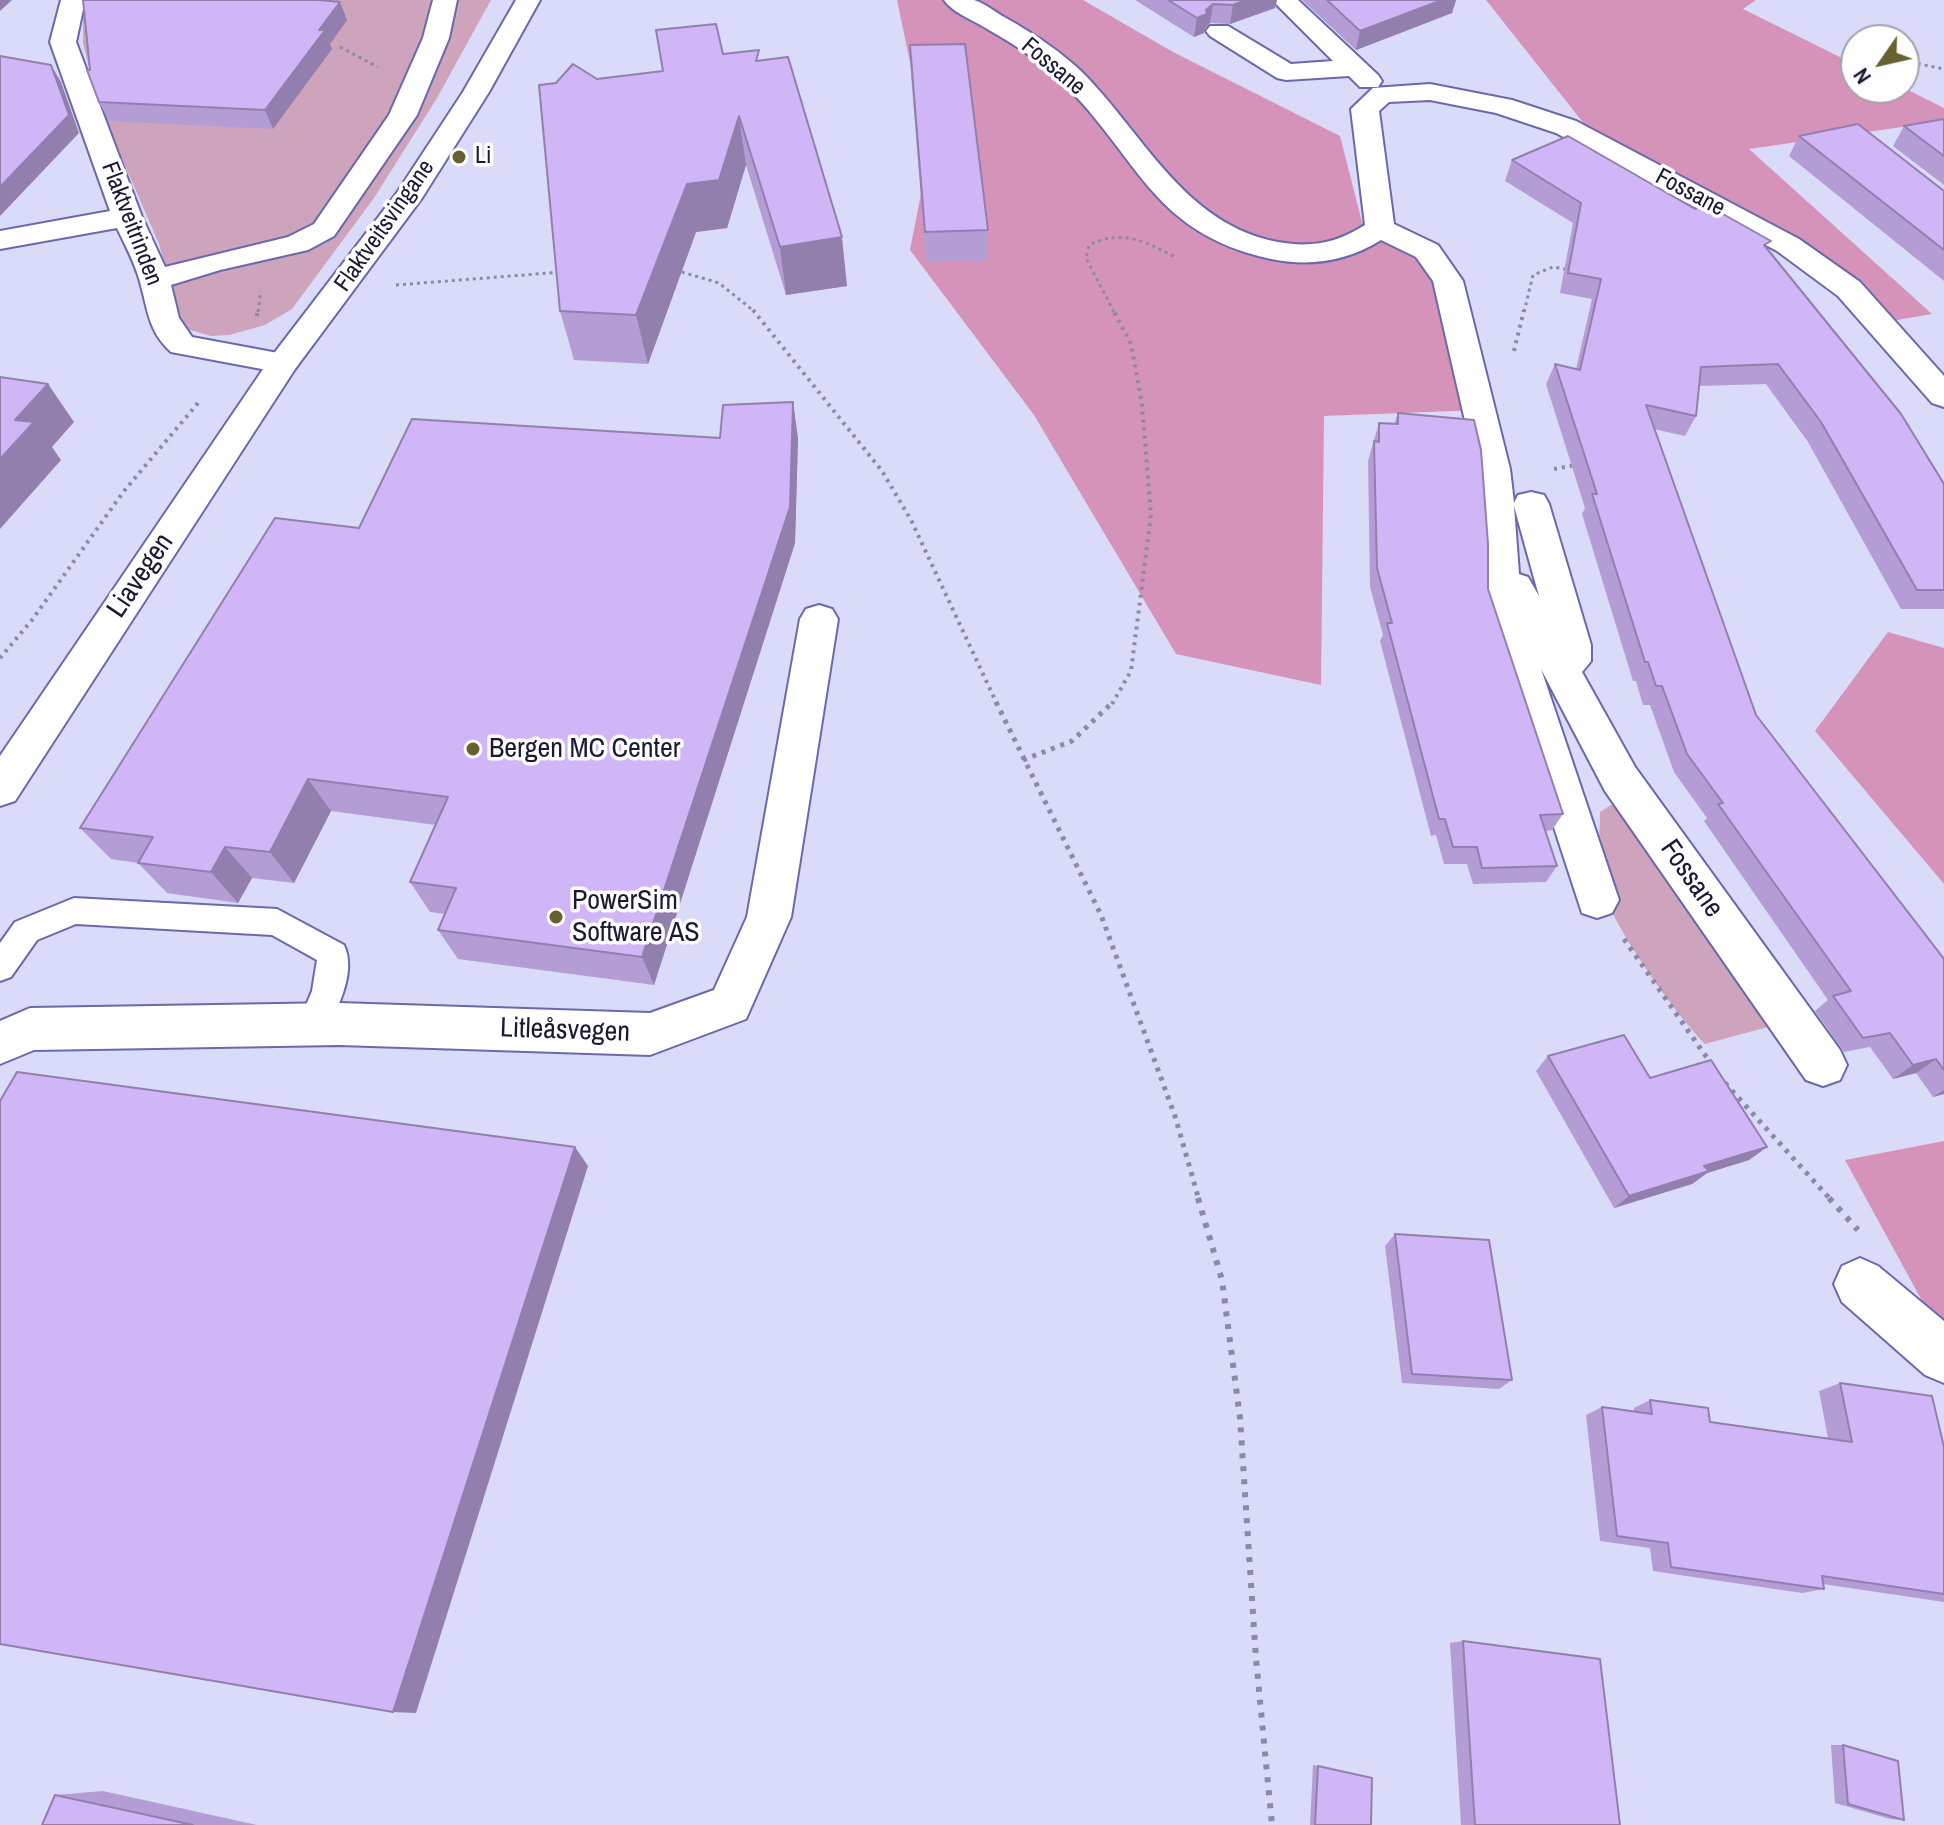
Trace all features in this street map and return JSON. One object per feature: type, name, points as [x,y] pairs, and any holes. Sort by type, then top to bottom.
[{"type":"street","name":"Flaktveitrinden","points":[[73,0],[63,42],[127,217],[155,280],[163,318],[171,335],[182,345],[283,363]]},
{"type":"street","name":"Flaktveitsvingane","points":[[155,280],[213,262],[297,244],[324,230],[403,115],[436,38],[445,0]]},
{"type":"street","name":"Flaktveitsvingane","points":[[283,363],[408,198],[476,92],[528,0]]},
{"type":"street","name":"Fossane","points":[[956,0],[1013,33],[1072,77],[1183,207],[1218,232],[1250,245],[1287,253],[1323,254],[1355,246],[1380,228],[1427,251],[1448,281],[1493,469],[1501,563],[1501,607],[1597,900]]},
{"type":"street","points":[[1284,0],[1382,94],[1365,109],[1380,228]]},
{"type":"street","points":[[1219,31],[1286,72],[1356,68]]},
{"type":"street","name":"Fossane","points":[[1382,94],[1430,92],[1502,106],[1566,127],[1788,245],[1849,289],[1944,396]]},
{"type":"street","points":[[0,240],[127,217]]},
{"type":"street","name":"Liavegen","points":[[0,789],[283,363]]},
{"type":"street","points":[[1531,504],[1572,645],[1570,687]]},
{"type":"street","name":"Fossane","points":[[1501,563],[1620,779],[1823,1065]]},
{"type":"street","name":"Litleåsvegen","points":[[0,1043],[30,1029],[314,1024],[650,1034],[730,1005],[769,917],[819,619]]},
{"type":"street","points":[[1862,1260],[1944,1356]]},
{"type":"lane","points":[[0,968],[26,931],[74,911],[277,922],[333,954],[328,991],[314,1024]]},
{"type":"path","points":[[340,47],[378,67],[375,75]]},
{"type":"path","points":[[1920,64],[1944,69]]},
{"type":"path","points":[[1023,760],[1072,741],[1111,706],[1131,671],[1141,597],[1151,515],[1142,405],[1131,344],[1086,258],[1089,245],[1106,235],[1126,234],[1181,260]]},
{"type":"path","points":[[0,658],[32,620],[124,491],[239,354],[259,311],[266,252]]},
{"type":"path","points":[[1514,352],[1533,275],[1553,267],[1573,270]]},
{"type":"path","points":[[672,269],[719,283],[750,306],[882,471],[911,520],[1023,760],[1101,915],[1175,1116],[1222,1280],[1240,1418],[1256,1659],[1272,1825]]},
{"type":"path","points":[[343,286],[382,286],[572,271]]},
{"type":"path","points":[[1531,504],[1550,471],[1560,465],[1576,465]]},
{"type":"path","points":[[1597,900],[1733,1093],[1862,1260]]},
{"type":"shaded area","points":[[92,0],[491,0],[437,98],[374,198],[292,309],[265,325],[229,335],[211,336],[183,328],[159,244],[98,103],[83,43],[83,18]]},
{"type":"shaded area","points":[[897,0],[1083,0],[1173,52],[1340,136],[1362,222],[1446,266],[1481,410],[1324,416],[1321,685],[1176,654],[1034,415],[910,250],[929,153]]},
{"type":"shaded area","points":[[1486,0],[1756,0],[1743,9],[1840,57],[1840,104],[1920,104],[1920,96],[1944,108],[1944,121],[1749,149],[1932,314],[1891,321],[1788,248],[1608,154]]},
{"type":"shaded area","points":[[1888,632],[1944,648],[1944,884],[1815,731]]},
{"type":"shaded area","points":[[1619,800],[1775,1025],[1705,1044],[1646,969],[1619,925],[1600,878],[1600,812]]},
{"type":"shaded area","points":[[1944,1141],[1944,1341],[1845,1160]]},
{"type":"building","points":[[83,0],[340,2],[319,30],[325,30],[265,110],[99,102],[87,70],[90,70]]},
{"type":"building","points":[[1168,0],[1246,0],[1233,5],[1213,4],[1206,10],[1207,14],[1197,18]]},
{"type":"building","points":[[1327,0],[1442,0],[1360,31]]},
{"type":"building","points":[[716,24],[723,54],[759,50],[756,61],[788,57],[842,237],[780,247],[739,116],[719,180],[687,184],[636,315],[560,311],[539,85],[556,83],[573,64],[597,79],[663,71],[656,30]]},
{"type":"building","points":[[965,44],[988,230],[925,232],[910,45]]},
{"type":"building","points":[[0,56],[51,65],[69,115],[0,187]]},
{"type":"building","points":[[1944,119],[1944,156],[1904,126]]},
{"type":"building","points":[[1858,124],[1944,191],[1944,250],[1799,136]]},
{"type":"building","points":[[1568,136],[1695,209],[1705,204],[1771,241],[1764,245],[1901,414],[1944,484],[1944,590],[1917,590],[1821,422],[1778,364],[1701,367],[1696,416],[1646,405],[1756,715],[1944,959],[1944,1070],[1936,1059],[1913,1065],[1890,1033],[1863,1038],[1833,996],[1851,991],[1718,804],[1723,803],[1687,754],[1662,686],[1656,686],[1648,662],[1645,662],[1592,494],[1597,494],[1555,364],[1580,370],[1601,279],[1568,273],[1581,203],[1512,160]]},
{"type":"building","points":[[0,377],[48,384],[15,420],[34,422],[0,459]]},
{"type":"building","points":[[793,402],[790,507],[642,957],[438,930],[456,888],[410,882],[448,797],[308,779],[270,852],[225,847],[211,872],[138,863],[153,837],[80,828],[275,518],[359,528],[412,419],[720,438],[723,405]]},
{"type":"building","points":[[1398,413],[1474,420],[1481,450],[1488,589],[1563,814],[1540,815],[1557,866],[1482,868],[1477,847],[1453,847],[1445,819],[1439,819],[1387,623],[1392,623],[1377,568],[1374,441],[1379,442],[1379,423],[1398,424]]},
{"type":"building","points":[[1624,1035],[1650,1078],[1711,1060],[1767,1147],[1704,1166],[1709,1171],[1629,1196],[1548,1056]]},
{"type":"building","points":[[17,1072],[575,1147],[393,1712],[0,1644],[0,1101]]},
{"type":"building","points":[[1395,1234],[1489,1240],[1512,1380],[1412,1374]]},
{"type":"building","points":[[1840,1383],[1932,1396],[1944,1447],[1944,1594],[1822,1576],[1824,1589],[1671,1567],[1668,1543],[1617,1536],[1602,1407],[1652,1414],[1650,1400],[1708,1408],[1710,1422],[1852,1442]]},
{"type":"building","points":[[1463,1641],[1600,1659],[1620,1825],[1475,1825]]},
{"type":"building","points":[[1843,1745],[1898,1761],[1904,1820],[1848,1804]]},
{"type":"building","points":[[1318,1766],[1372,1778],[1371,1825],[1315,1825]]},
{"type":"building","points":[[55,1795],[193,1825],[42,1825]]},
{"type":"place","name":"Li","points":[[459,157]]},
{"type":"place","name":"Bergen MC Center","points":[[473,749]]},
{"type":"place","name":"PowerSim Software AS","points":[[556,917]]}]
